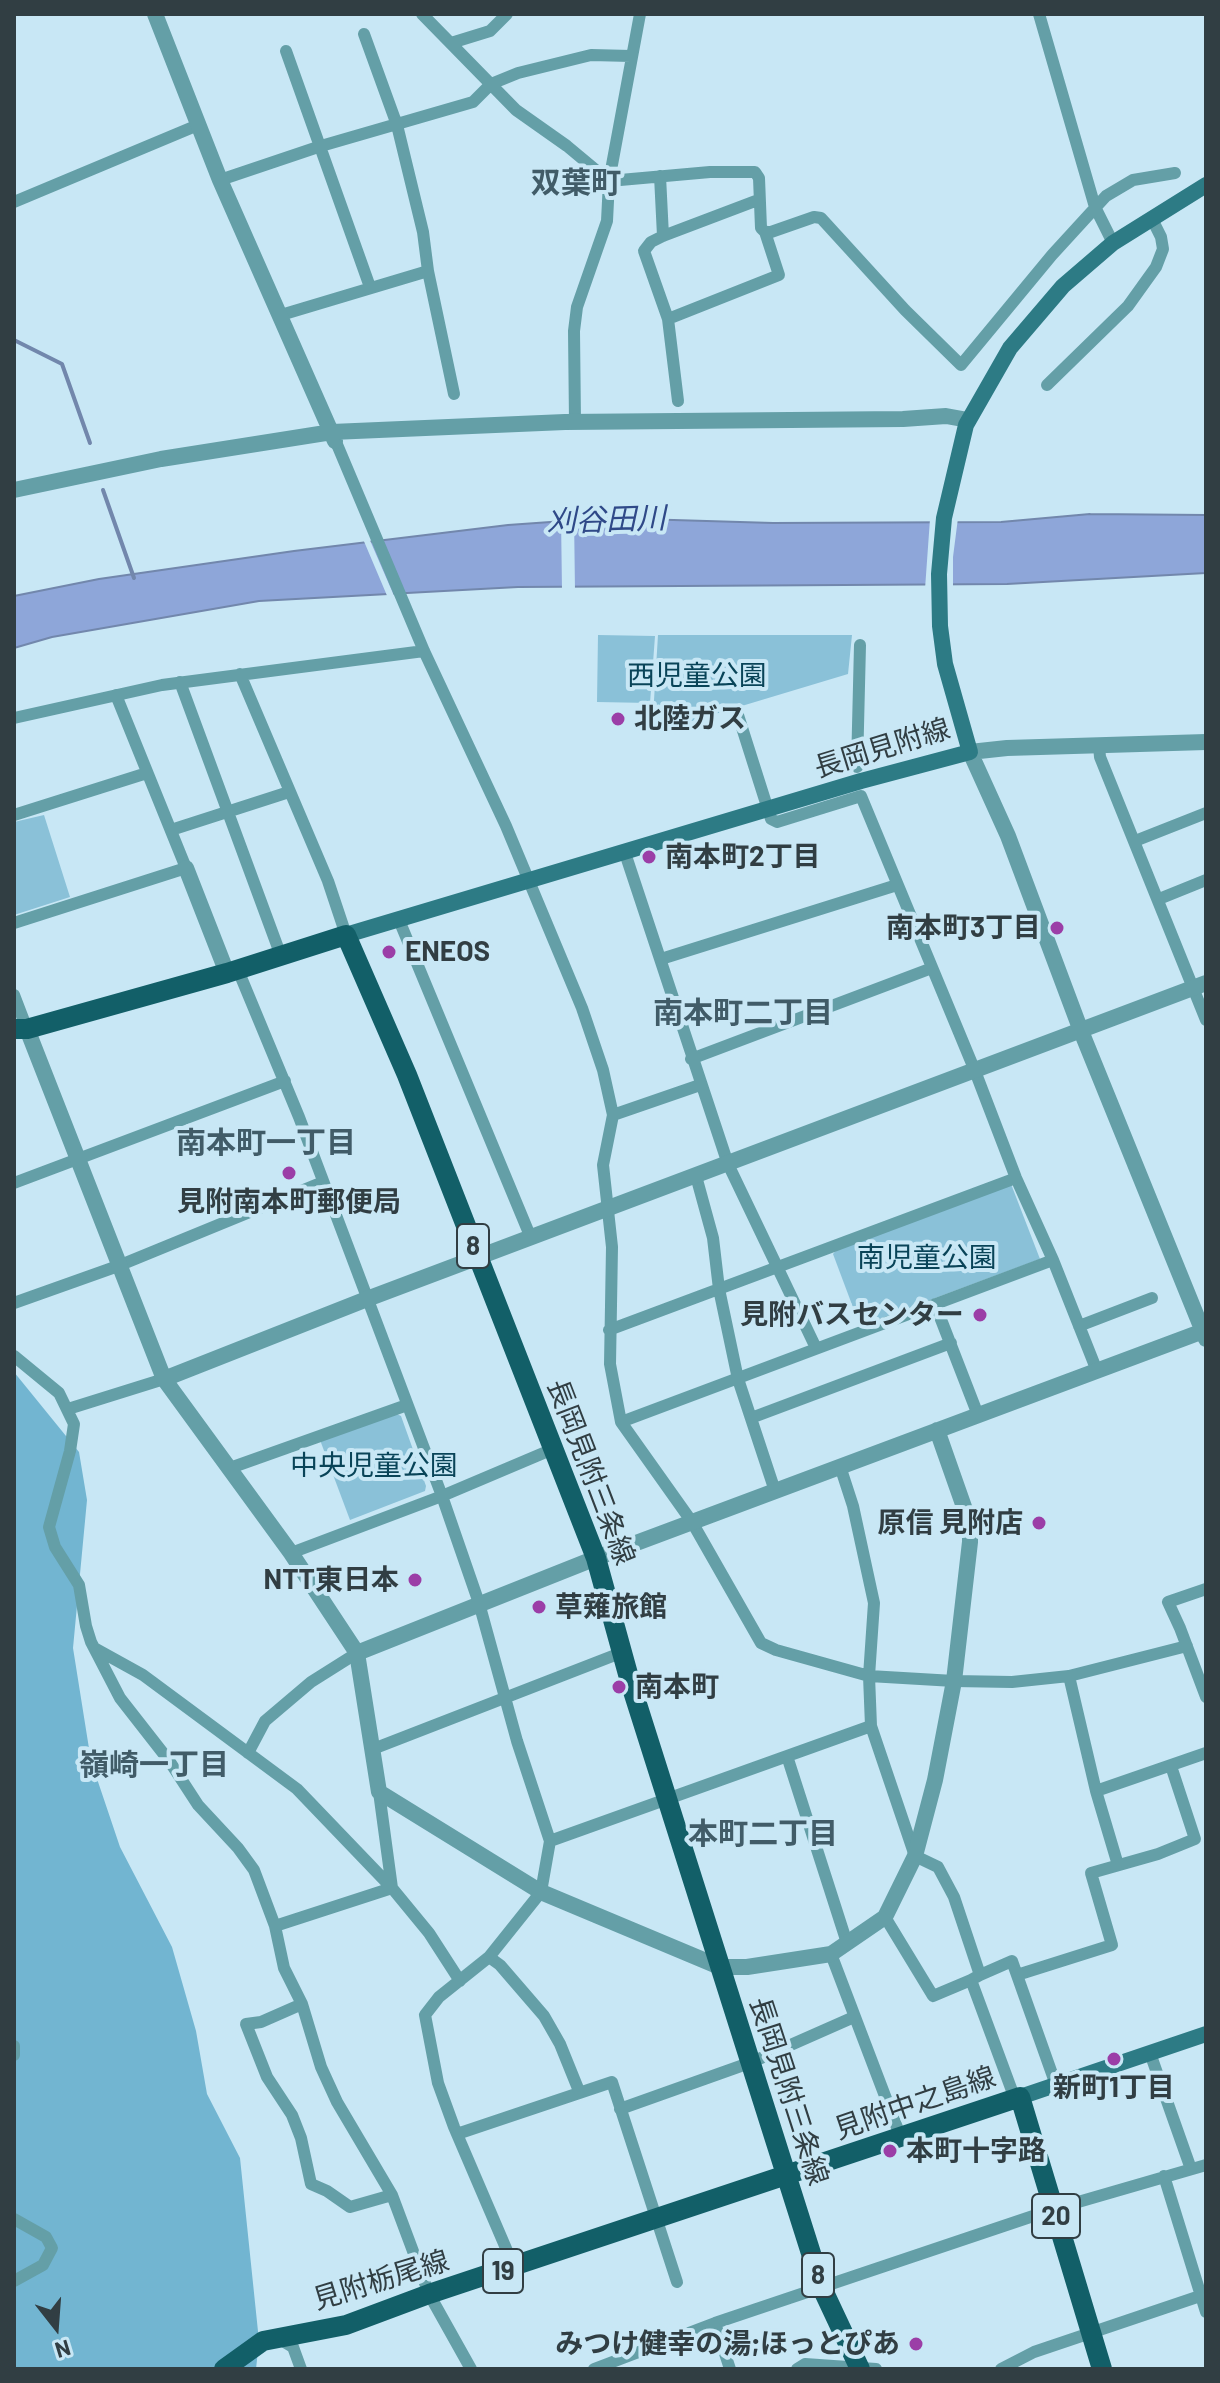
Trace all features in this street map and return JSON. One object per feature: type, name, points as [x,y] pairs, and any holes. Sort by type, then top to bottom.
[{"type":"main road","name":"長岡見附線","points":[[346,935],[861,781],[970,752],[945,664],[940,553],[944,518],[967,423],[1010,348],[1063,286],[1113,243],[1206,185]]},
{"type":"main road","points":[[20,1029],[232,972],[346,935]]},
{"type":"main road","name":"長岡見附三条線","points":[[346,935],[407,1075],[596,1558],[720,1967],[822,2288],[865,2368]]},
{"type":"main road","points":[[1018,2098],[1206,2034]]},
{"type":"main road","name":"見附中之島線","points":[[787,2176],[1018,2098],[1102,2369]]},
{"type":"main road","name":"見附栃尾線","points":[[224,2369],[246,2351],[275,2337],[346,2325],[429,2294],[787,2176]]},
{"type":"street","points":[[155,14],[220,180],[334,437],[424,651],[506,826],[582,1008],[603,1070],[613,1115],[603,1165],[612,1247],[610,1364],[621,1422],[692,1522],[761,1643],[776,1650],[869,1676],[1012,1682],[1069,1676],[1187,1646]]},
{"type":"street","points":[[422,14],[516,110],[609,181],[755,172],[759,178],[761,228],[779,275],[668,319]]},
{"type":"street","points":[[451,43],[490,31],[507,14]]},
{"type":"street","points":[[575,422],[575,319],[581,291],[607,221],[609,181],[640,14]]},
{"type":"street","points":[[1039,14],[1095,207],[1113,243]]},
{"type":"street","points":[[364,34],[397,125],[423,232],[428,271],[454,394]]},
{"type":"street","points":[[286,51],[370,287]]},
{"type":"street","points":[[220,180],[321,146],[473,102],[491,84],[529,70],[591,55],[631,56]]},
{"type":"street","points":[[14,202],[198,125]]},
{"type":"street","points":[[765,232],[814,217],[821,218],[905,310],[961,365],[1095,207],[1120,186],[1133,180],[1175,173]]},
{"type":"street","points":[[660,176],[663,236]]},
{"type":"street","points":[[678,401],[668,319],[644,251],[651,242],[663,236],[758,200]]},
{"type":"street","points":[[1047,385],[1128,306],[1156,267],[1163,249],[1152,219]]},
{"type":"street","points":[[281,315],[428,271]]},
{"type":"street","points":[[14,490],[161,459],[334,437],[575,422],[946,416],[967,423]]},
{"type":"street","points":[[857,767],[860,645]]},
{"type":"street","points":[[14,718],[180,682],[424,651]]},
{"type":"street","points":[[240,674],[328,881],[346,935]]},
{"type":"street","points":[[180,682],[281,956]]},
{"type":"street","points":[[116,695],[186,868],[285,1081],[442,1496],[479,1603],[505,1700],[550,1841],[541,1892],[489,1957],[439,1997],[425,2015],[438,2083],[514,2267]]},
{"type":"street","points":[[738,715],[771,819],[777,822],[861,796],[1097,1371]]},
{"type":"street","points":[[248,1753],[265,1721],[311,1682],[357,1653],[596,1558],[1205,1333],[1081,1031],[1008,836],[970,752],[1007,748],[1206,742]]},
{"type":"street","points":[[1099,746],[1100,757],[1159,899],[1199,986],[1206,1020]]},
{"type":"street","points":[[14,815],[147,773]]},
{"type":"street","points":[[171,830],[289,792]]},
{"type":"street","points":[[1135,841],[1206,813]]},
{"type":"street","points":[[625,853],[728,1164],[816,1348]]},
{"type":"street","points":[[14,923],[186,868]]},
{"type":"street","points":[[1159,899],[1206,880]]},
{"type":"street","points":[[661,959],[897,885]]},
{"type":"street","points":[[399,920],[531,1238]]},
{"type":"street","points":[[691,1059],[932,968]]},
{"type":"street","points":[[68,1409],[164,1379],[367,1299],[1199,986]]},
{"type":"street","points":[[14,995],[20,1029],[78,1160],[164,1379],[291,1553],[357,1653],[392,1888]]},
{"type":"street","points":[[14,1183],[285,1081]]},
{"type":"street","points":[[613,1115],[700,1085]]},
{"type":"street","points":[[696,1176],[713,1238],[719,1289],[738,1379],[775,1491]]},
{"type":"street","points":[[609,1330],[1016,1178]]},
{"type":"street","points":[[14,1303],[118,1266],[323,1182]]},
{"type":"street","points":[[621,1422],[1053,1260]]},
{"type":"street","points":[[1079,1326],[1152,1298]]},
{"type":"street","points":[[935,1304],[978,1415]]},
{"type":"street","points":[[751,1418],[951,1343]]},
{"type":"street","points":[[14,1356],[59,1393],[74,1424],[70,1451],[49,1527],[55,1547],[79,1585],[86,1626],[95,1648],[120,1698],[170,1762],[198,1805],[254,1870],[275,1926],[284,1968],[302,2004],[313,2045],[337,2102],[392,2195],[429,2294],[471,2369]]},
{"type":"street","points":[[230,1468],[407,1405]]},
{"type":"street","points":[[379,1792],[541,1892],[720,1967],[747,1967],[831,1954],[885,1917],[915,1856],[935,1780],[954,1681],[970,1524],[937,1430]]},
{"type":"street","points":[[291,1553],[442,1496],[553,1449]]},
{"type":"street","points":[[840,1466],[853,1506],[874,1603],[869,1676],[871,1726],[915,1856],[938,1867],[954,1897],[975,1978],[1018,2098]]},
{"type":"street","points":[[1206,1589],[1168,1602],[1206,1697]]},
{"type":"street","points":[[95,1648],[143,1675],[297,1789],[392,1888],[429,1933],[460,1981]]},
{"type":"street","points":[[373,1749],[623,1652]]},
{"type":"street","points":[[1069,1676],[1096,1791],[1118,1865]]},
{"type":"street","points":[[550,1841],[871,1726]]},
{"type":"street","points":[[1096,1791],[1206,1753]]},
{"type":"street","points":[[787,1756],[847,1943]]},
{"type":"street","points":[[1017,1975],[1112,1945],[1091,1873],[1158,1854],[1195,1839],[1171,1766]]},
{"type":"street","points":[[275,1926],[392,1888]]},
{"type":"street","points":[[885,1917],[933,1996],[1012,1961],[1056,2085]]},
{"type":"street","points":[[831,1954],[901,2138]]},
{"type":"street","points":[[489,1957],[500,1965],[544,2016],[560,2044],[579,2091]]},
{"type":"street","points":[[302,2004],[261,2022],[246,2024],[267,2077],[297,2127],[311,2184],[350,2207],[392,2195]]},
{"type":"street","points":[[620,2109],[752,2062],[854,2017]]},
{"type":"street","points":[[14,2046],[14,2055]]},
{"type":"street","points":[[1150,2053],[1191,2169]]},
{"type":"street","points":[[457,2134],[612,2082],[677,2282]]},
{"type":"street","points":[[594,2369],[715,2323],[1054,2209],[1206,2165]]},
{"type":"street","points":[[1164,2176],[1206,2312]]},
{"type":"street","points":[[14,2219],[46,2237],[52,2248],[43,2265],[14,2281]]},
{"type":"street","points":[[1001,2369],[1034,2352],[1203,2296]]},
{"type":"street","points":[[715,2323],[730,2369]]},
{"type":"street","points":[[275,2337],[293,2347],[301,2369]]},
{"type":"street","points":[[797,2369],[805,2364],[865,2368]]},
{"type":"green space","points":[[598,635],[655,636],[650,703],[597,702]]},
{"type":"green space","name":"西児童公園","points":[[658,635],[852,635],[848,674],[652,733]]},
{"type":"green space","points":[[44,815],[70,897],[14,915],[14,822]]},
{"type":"green space","name":"南児童公園","points":[[1011,1184],[1040,1259],[860,1326],[833,1254],[838,1248]]},
{"type":"green space","name":"中央児童公園","points":[[395,1413],[401,1416],[426,1486],[425,1491],[350,1520],[320,1440]]},
{"type":"shaded area","points":[[14,1372],[79,1452],[87,1500],[73,1648],[91,1761],[120,1847],[172,1947],[196,2031],[207,2094],[240,2158],[259,2341],[256,2369],[14,2369]]},
{"type":"water","name":"刈谷田川","points":[[1090,514],[1206,515],[1206,573],[1007,584],[518,587],[259,601],[52,637],[14,648],[14,596],[99,579],[294,551],[508,525],[607,518],[773,523],[1001,522]]},
{"type":"pier","points":[[574,516],[575,591],[562,591],[561,517]]},
{"type":"pier","points":[[958,518],[953,589],[925,589],[930,519]]},
{"type":"pier","points":[[369,538],[395,598],[388,598],[363,539]]},
{"type":"waterway","points":[[14,340],[62,364],[90,443]]},
{"type":"waterway","points":[[103,490],[134,578]]},
{"type":"place","name":"北陸ガス","points":[[618,719]]},
{"type":"place","name":"南本町2丁目","points":[[649,857]]},
{"type":"place","name":"南本町3丁目","points":[[1057,928]]},
{"type":"place","name":"ENEOS","points":[[389,952]]},
{"type":"place","name":"見附南本町郵便局","points":[[289,1173]]},
{"type":"place","name":"見附バスセンター","points":[[980,1315]]},
{"type":"place","name":"原信 見附店","points":[[1039,1523]]},
{"type":"place","name":"NTT東日本","points":[[415,1580]]},
{"type":"place","name":"草薙旅館","points":[[539,1607]]},
{"type":"place","name":"南本町","points":[[619,1687]]},
{"type":"place","name":"新町1丁目","points":[[1114,2059]]},
{"type":"place","name":"本町十字路","points":[[890,2151]]},
{"type":"place","name":"みつけ健幸の湯;ほっとぴあ","points":[[916,2344]]},
{"type":"district","name":"双葉町","points":[[576,183]]},
{"type":"district","name":"南本町二丁目","points":[[743,1013]]},
{"type":"district","name":"南本町一丁目","points":[[266,1143]]},
{"type":"district","name":"嶺崎一丁目","points":[[154,1765]]},
{"type":"district","name":"本町二丁目","points":[[763,1834]]}]
